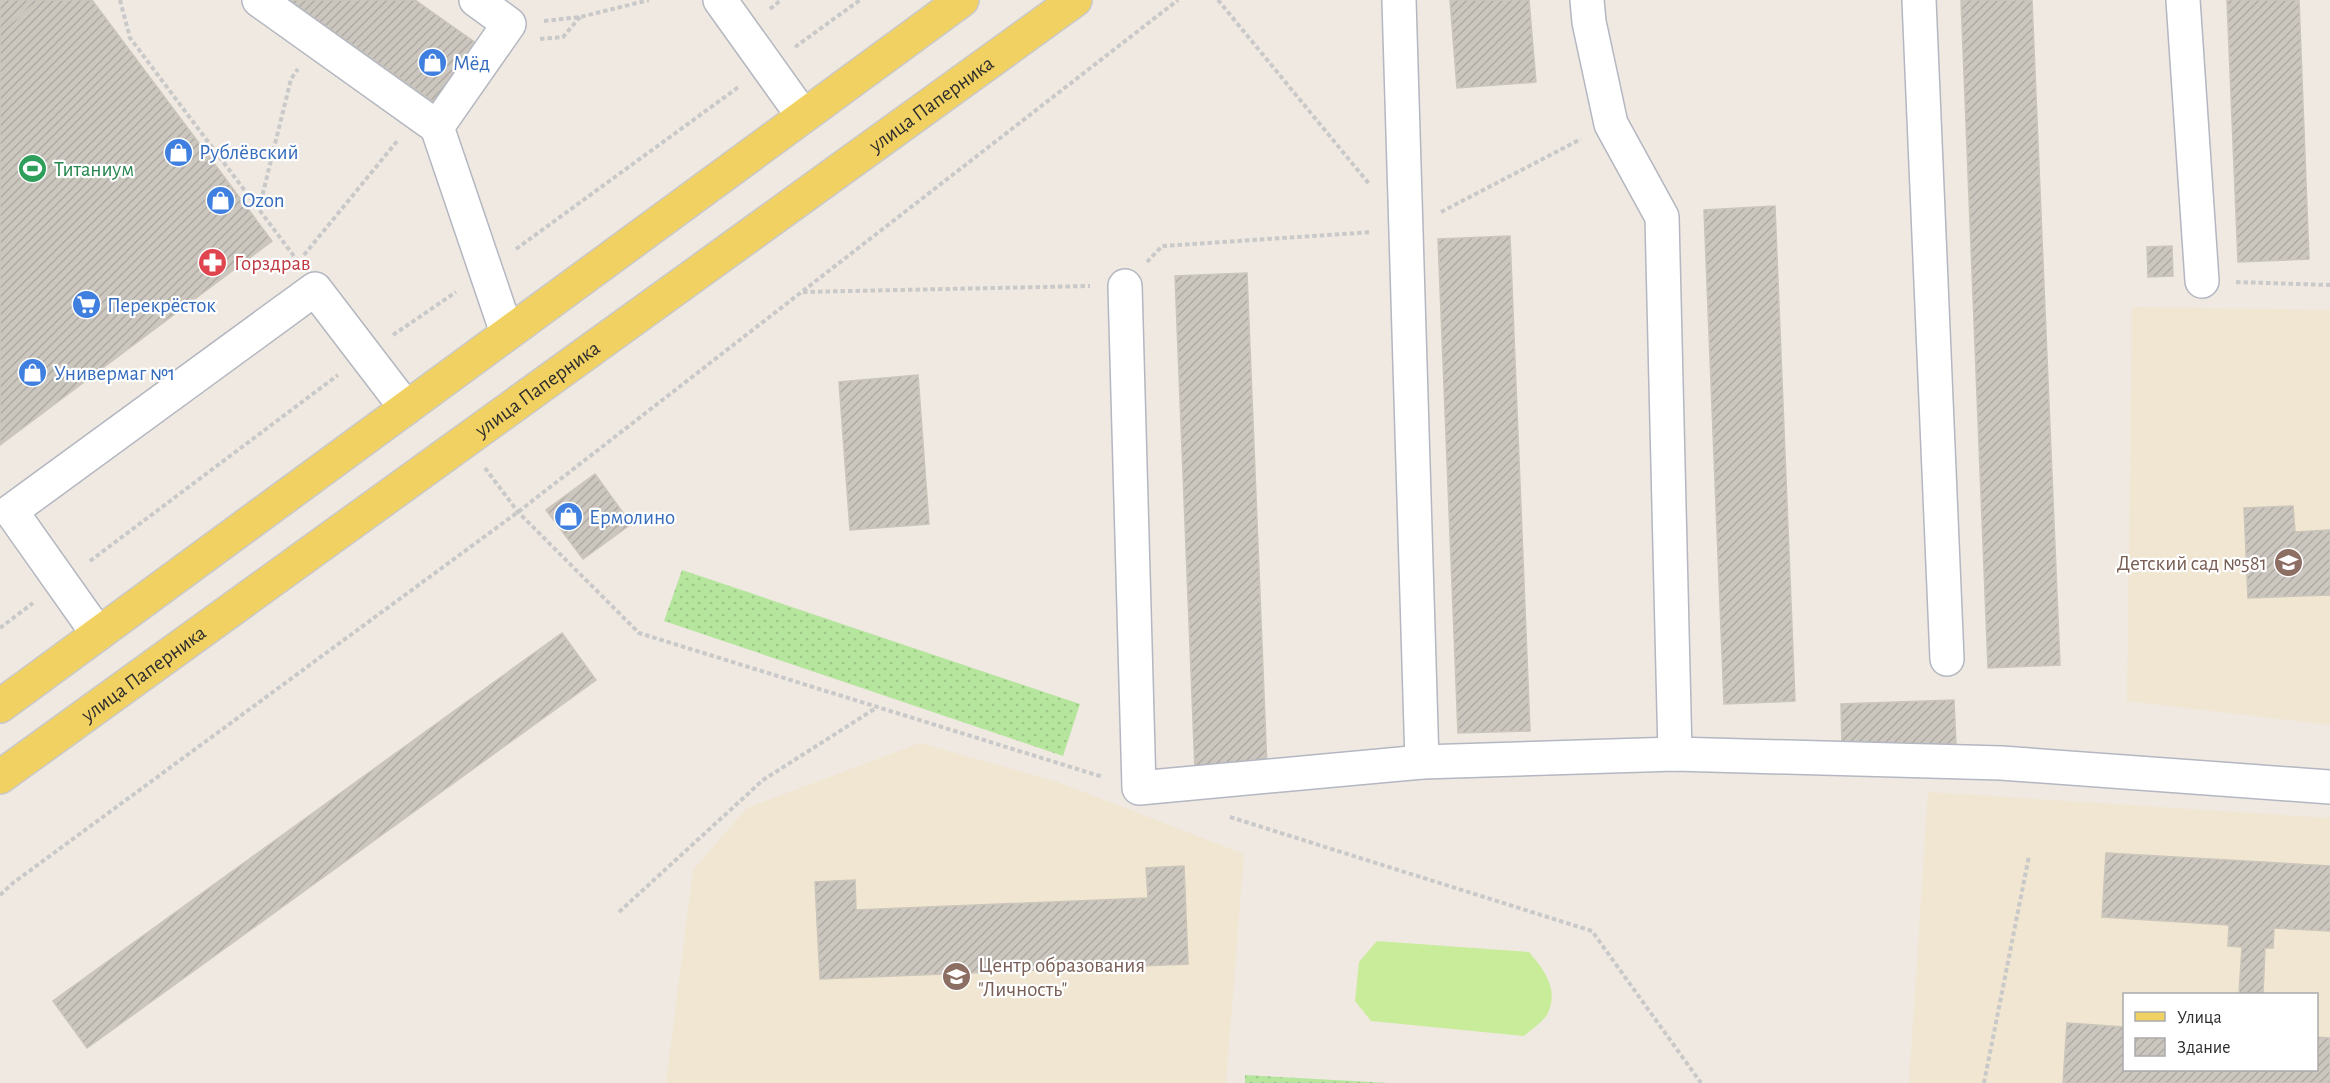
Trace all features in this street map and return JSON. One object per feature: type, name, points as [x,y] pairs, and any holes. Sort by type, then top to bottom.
[{"type":"main road","points":[[0,706],[962,0]]},
{"type":"main road","name":"улица Паперника","points":[[0,777],[1075,0]]},
{"type":"lane","points":[[259,0],[437,127],[507,333]]},
{"type":"lane","points":[[437,127],[509,24],[476,0]]},
{"type":"lane","points":[[720,0],[803,116]]},
{"type":"lane","points":[[1399,0],[1422,762]]},
{"type":"lane","points":[[1587,0],[1589,22],[1611,124],[1662,217],[1675,754]]},
{"type":"lane","points":[[1919,0],[1947,659]]},
{"type":"lane","points":[[2183,0],[2202,281]]},
{"type":"lane","points":[[1125,286],[1139,788],[1422,762],[1675,754],[2001,763],[2330,787]]},
{"type":"lane","points":[[98,634],[62,582],[5,515],[315,289],[406,408]]},
{"type":"path","points":[[120,0],[130,38],[298,262],[391,150]]},
{"type":"path","points":[[567,19],[649,0]]},
{"type":"path","points":[[0,628],[364,355],[486,270],[860,0]]},
{"type":"path","points":[[0,895],[13,883],[518,512],[1178,0]]},
{"type":"path","points":[[1218,0],[1406,230]]},
{"type":"path","points":[[259,210],[291,79]]},
{"type":"path","points":[[803,292],[1125,286],[1162,246],[1406,230],[1611,124]]},
{"type":"path","points":[[2202,281],[2330,285]]},
{"type":"path","points":[[619,912],[763,780],[877,707]]},
{"type":"path","points":[[1984,1083],[2028,856]]},
{"type":"shaded area","points":[[2132,307],[2330,310],[2330,725],[2127,701]]},
{"type":"shaded area","name":"Центр образования \"Личность\"","points":[[920,743],[1055,781],[1244,854],[1226,1083],[666,1083],[693,870],[747,808]]},
{"type":"shaded area","points":[[1928,792],[2330,818],[2330,1083],[1909,1083]]},
{"type":"green space","points":[[682,570],[1080,704],[1063,756],[664,621]]},
{"type":"green space","points":[[1377,941],[1529,952],[1545,973],[1551,987],[1551,1004],[1548,1013],[1524,1036],[1371,1021],[1355,1001],[1359,962]]},
{"type":"green space","points":[[1245,1075],[1389,1083],[1245,1083]]},
{"type":"building","points":[[0,0],[40,0],[0,30]]},
{"type":"building","points":[[42,0],[92,0],[272,241],[0,445],[0,31]]},
{"type":"building","points":[[289,0],[415,0],[480,46],[438,105]]},
{"type":"building","points":[[1450,0],[1529,0],[1536,82],[1457,88]]},
{"type":"building","points":[[1961,0],[2032,0],[2060,665],[1988,668]]},
{"type":"building","points":[[2227,0],[2299,0],[2309,259],[2238,262]]},
{"type":"building","points":[[1775,206],[1795,701],[1724,704],[1704,210]]},
{"type":"building","points":[[1510,236],[1530,731],[1458,733],[1438,239]]},
{"type":"building","points":[[2172,246],[2173,276],[2148,277],[2147,247]]},
{"type":"building","points":[[1247,273],[1267,768],[1195,771],[1175,276]]},
{"type":"building","points":[[918,375],[929,524],[850,530],[839,382]]},
{"type":"building","points":[[595,474],[631,524],[583,559],[546,510]]},
{"type":"building","name":"Детский сад №581","points":[[2293,506],[2295,532],[2330,530],[2330,595],[2248,598],[2244,508]]},
{"type":"building","points":[[562,633],[596,680],[87,1048],[53,1001]]},
{"type":"building","points":[[1954,700],[1956,744],[1842,748],[1841,704]]},
{"type":"building","points":[[2106,853],[2330,866],[2330,931],[2274,928],[2273,948],[2265,948],[2263,993],[2239,993],[2242,947],[2228,946],[2229,925],[2102,917]]},
{"type":"building","points":[[1184,866],[1188,964],[820,979],[815,882],[855,880],[856,910],[1148,898],[1146,868]]},
{"type":"building","points":[[2067,1023],[2123,1027],[2123,1071],[2318,1071],[2318,1037],[2330,1038],[2330,1083],[2063,1083]]},
{"type":"place","name":"Мёд","points":[[432,63]]},
{"type":"place","name":"Рублёвский","points":[[178,152]]},
{"type":"place","name":"Титаниум","points":[[33,169]]},
{"type":"place","name":"Ozon","points":[[221,200]]},
{"type":"place","name":"Горздрав","points":[[213,263]]},
{"type":"place","name":"Перекрёсток","points":[[86,305]]},
{"type":"place","name":"Универмаг №1","points":[[33,373]]},
{"type":"place","name":"Ермолино","points":[[568,517]]},
{"type":"place","name":"Детский сад №581","points":[[2288,563]]},
{"type":"place","name":"Центр образования \"Личность\"","points":[[957,977]]}]
